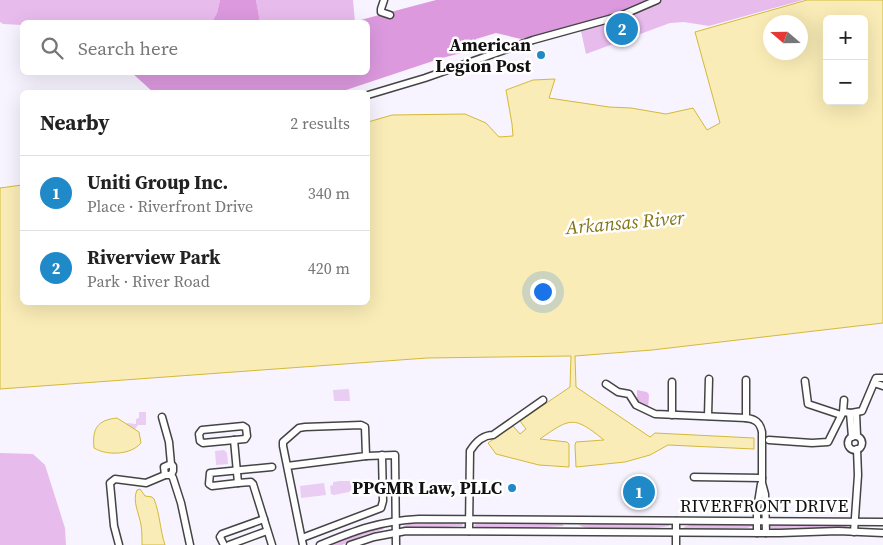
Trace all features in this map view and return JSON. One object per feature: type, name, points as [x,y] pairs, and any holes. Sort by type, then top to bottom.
[{"type":"street","points":[[384,0],[381,12],[390,15]]},
{"type":"street","points":[[370,94],[434,75],[533,40],[620,16],[657,0]]},
{"type":"street","points":[[805,380],[808,404],[847,413],[863,410],[876,378],[883,378]]},
{"type":"street","points":[[708,416],[709,379]]},
{"type":"street","points":[[746,380],[746,418]]},
{"type":"street","points":[[672,382],[672,415]]},
{"type":"street","points":[[874,383],[883,386]]},
{"type":"street","points":[[606,384],[618,392],[629,394],[634,403],[642,409],[655,414],[756,420],[761,427],[766,533]]},
{"type":"street","points":[[469,531],[470,451],[481,439],[493,434],[543,400]]},
{"type":"street","points":[[844,400],[855,437]]},
{"type":"street","points":[[769,440],[812,443],[828,442],[847,413]]},
{"type":"street","points":[[162,417],[169,442],[171,464],[164,467],[182,503],[190,545]]},
{"type":"street","points":[[243,426],[246,428],[248,436],[245,439],[234,440],[203,443],[200,441],[199,434],[202,430],[243,426]]},
{"type":"street","points":[[366,456],[365,427],[361,426],[299,428],[283,442],[302,542],[381,508],[383,501],[382,455]]},
{"type":"street","points":[[855,437],[861,439],[861,447],[852,449],[849,446],[849,441],[855,437]]},
{"type":"street","points":[[234,440],[238,483]]},
{"type":"street","points":[[854,532],[858,475],[857,449]]},
{"type":"street","points":[[287,466],[366,456],[395,455],[396,545]]},
{"type":"street","points":[[272,467],[210,473],[208,476],[209,484],[212,486],[251,482],[253,484],[272,545]]},
{"type":"street","points":[[119,545],[114,526],[110,483],[116,479],[146,484],[168,475]]},
{"type":"street","points":[[694,477],[762,480]]},
{"type":"street","points":[[757,533],[758,495],[762,480]]},
{"type":"street","points":[[224,545],[220,537],[222,534],[264,519]]},
{"type":"street","name":"RIVERFRONT DRIVE","points":[[320,545],[367,526],[395,521],[883,522]]},
{"type":"street","points":[[676,521],[676,545]]},
{"type":"street","points":[[229,545],[267,531]]},
{"type":"street","name":"RIVERFRONT DRIVE","points":[[350,545],[396,532],[883,533]]},
{"type":"shaded area","points":[[0,0],[220,0],[213,20],[20,20],[20,25],[3,24],[0,22]]},
{"type":"shaded area","points":[[220,0],[256,0],[260,20],[213,20]]},
{"type":"shaded area","points":[[256,0],[353,0],[355,20],[260,20]]},
{"type":"shaded area","points":[[436,0],[646,0],[586,25],[521,39],[496,33],[476,39],[473,50],[442,58],[346,90],[151,90],[134,75],[370,75],[370,20],[361,20]]},
{"type":"shaded area","points":[[661,0],[803,0],[709,26],[684,22],[670,23],[586,54],[581,31],[632,14]]},
{"type":"shaded area","points":[[349,389],[350,401],[334,401],[333,390]]},
{"type":"shaded area","points":[[637,390],[647,392],[649,395],[648,410],[637,404]]},
{"type":"shaded area","points":[[139,412],[146,412],[146,425],[138,425],[135,429],[127,425],[127,423],[136,424]]},
{"type":"shaded area","points":[[224,450],[227,453],[228,464],[216,465],[215,451]]},
{"type":"shaded area","points":[[0,453],[33,454],[45,465],[65,528],[66,545],[0,545]]},
{"type":"shaded area","points":[[352,481],[351,490],[334,495],[331,494],[330,486],[333,485],[333,482]]},
{"type":"shaded area","points":[[324,483],[326,495],[301,498],[300,486]]},
{"type":"shaded area","points":[[462,522],[462,526],[410,529],[402,527],[408,524]]},
{"type":"shaded area","points":[[630,522],[669,524],[669,526],[637,529],[594,529],[579,525]]},
{"type":"shaded area","points":[[561,523],[564,526],[513,529],[478,528],[474,526],[476,524]]},
{"type":"shaded area","points":[[751,523],[754,526],[747,528],[689,530],[683,527],[690,525]]},
{"type":"shaded area","points":[[768,523],[848,525],[845,528],[774,530],[768,526]]},
{"type":"shaded area","points":[[387,526],[382,530],[364,535],[342,545],[325,545],[372,527]]},
{"type":"water","name":"Arkansas River","points":[[807,0],[883,0],[883,323],[652,350],[575,356],[576,387],[650,437],[655,433],[754,438],[754,449],[668,445],[650,455],[625,462],[576,467],[576,442],[604,440],[579,423],[572,422],[566,423],[540,439],[567,442],[569,444],[569,467],[539,465],[496,454],[488,443],[513,426],[520,434],[526,429],[520,421],[570,387],[571,356],[427,358],[0,389],[0,188],[20,185],[20,305],[370,305],[370,121],[392,115],[465,114],[486,123],[499,137],[513,136],[506,90],[533,80],[555,79],[549,98],[666,114],[693,108],[707,130],[720,123],[695,32]]},
{"type":"water","points":[[117,418],[139,432],[141,443],[131,450],[119,453],[99,451],[94,448],[95,431],[100,423]]},
{"type":"water","points":[[140,489],[145,496],[154,499],[165,545],[142,545],[141,525],[135,498],[137,490]]},
{"type":"place","name":"Riverview Park","points":[[622,29]]},
{"type":"place","name":"American Legion Post","points":[[541,55]]},
{"type":"place","name":"PPGMR Law, PLLC","points":[[512,488]]},
{"type":"place","name":"Uniti Group Inc.","points":[[639,492]]}]
